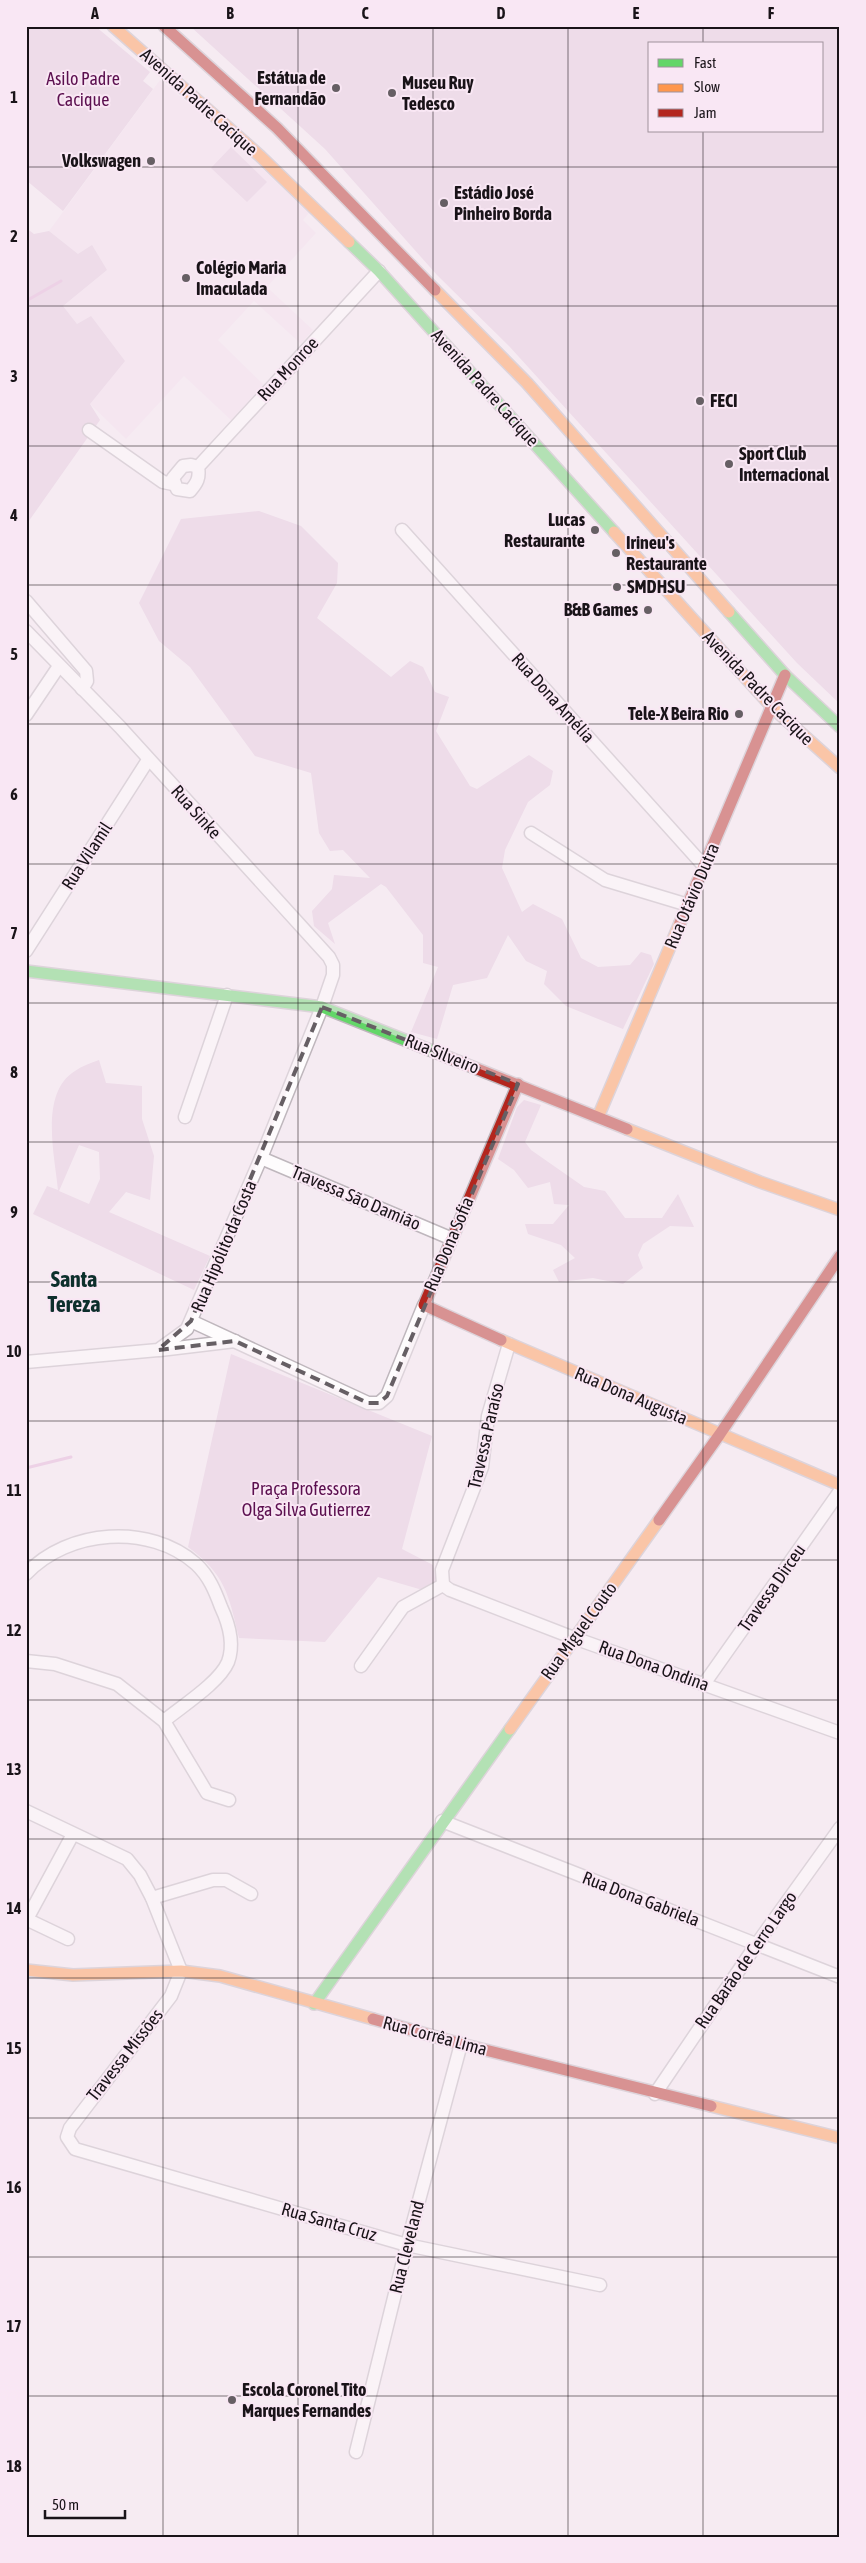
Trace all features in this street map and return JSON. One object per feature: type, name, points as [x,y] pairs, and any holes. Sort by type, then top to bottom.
[{"type":"street","name":"Avenida Padre Cacique","points":[[112,26],[260,156],[379,271],[772,708],[840,768]]},
{"type":"street","name":"Avenida Padre Cacique","points":[[164,26],[243,95],[527,383],[785,675],[840,726]]},
{"type":"street","name":"Rua Monroe","points":[[173,484],[182,491],[190,490],[198,478],[198,467],[379,271]]},
{"type":"street","points":[[89,430],[163,482],[173,484],[173,478],[183,466],[191,465],[198,467]]},
{"type":"street","name":"Rua Dona Amélia","points":[[402,530],[704,866]]},
{"type":"street","points":[[26,601],[86,671],[87,681],[82,689]]},
{"type":"street","name":"Rua Sinke","points":[[26,631],[148,760],[329,957],[333,965],[333,975],[322,1007]]},
{"type":"street","points":[[26,715],[59,666]]},
{"type":"street","name":"Rua Otávio Dutra","points":[[598,1117],[785,675]]},
{"type":"street","name":"Rua Vilamil","points":[[26,951],[148,760]]},
{"type":"street","points":[[532,833],[605,880],[688,905]]},
{"type":"street","name":"Rua Silveiro","points":[[26,971],[322,1007],[760,1182],[840,1210]]},
{"type":"street","points":[[186,1117],[227,995]]},
{"type":"street","name":"Rua Hipólito da Costa","points":[[26,1362],[158,1350],[178,1337],[191,1321],[261,1158],[322,1007]]},
{"type":"street","name":"Rua Dona Sofia","points":[[234,1342],[368,1402],[379,1403],[387,1396],[450,1238],[518,1084]]},
{"type":"street","name":"Travessa São Damião","points":[[261,1158],[450,1238]]},
{"type":"street","name":"Rua Miguel Couto","points":[[314,2004],[442,1821],[720,1434],[840,1256]]},
{"type":"street","name":"Rua Dona Augusta","points":[[424,1304],[509,1344],[840,1485]]},
{"type":"street","points":[[191,1321],[234,1342]]},
{"type":"street","points":[[158,1350],[234,1342]]},
{"type":"street","name":"Travessa Paraíso","points":[[443,1584],[442,1570],[475,1491],[482,1468],[488,1416],[509,1344]]},
{"type":"street","name":"Travessa Dirceu","points":[[704,1684],[840,1491]]},
{"type":"street","points":[[26,1574],[34,1565],[59,1551],[82,1541],[108,1537],[134,1536],[154,1541],[196,1564],[211,1581],[228,1623],[232,1640],[228,1662],[213,1682],[164,1721]]},
{"type":"street","points":[[361,1666],[403,1607],[443,1584]]},
{"type":"street","name":"Rua Dona Ondina","points":[[443,1584],[450,1590],[574,1638],[840,1733]]},
{"type":"street","points":[[26,1661],[56,1664],[116,1684],[164,1721],[207,1793],[229,1800]]},
{"type":"street","points":[[26,1811],[126,1859],[140,1875],[152,1898],[181,1972]]},
{"type":"street","name":"Rua Dona Gabriela","points":[[442,1821],[840,1977]]},
{"type":"street","name":"Rua Barão de Cerro Largo","points":[[654,2094],[756,1945],[840,1828]]},
{"type":"street","points":[[68,1939],[26,1919],[73,1834]]},
{"type":"street","points":[[152,1898],[213,1880],[226,1880],[251,1894]]},
{"type":"street","name":"Rua Corrêa Lima","points":[[26,1970],[73,1975],[181,1972],[220,1976],[461,2044],[654,2094],[840,2138]]},
{"type":"street","name":"Travessa Missões","points":[[67,2138],[70,2128],[171,1996],[181,1972]]},
{"type":"street","name":"Rua Cleveland","points":[[356,2452],[406,2245],[461,2044]]},
{"type":"street","name":"Rua Santa Cruz","points":[[67,2138],[74,2149],[406,2245],[600,2286]]},
{"type":"highlighted area","points":[[322,1007],[518,1084],[387,1396],[379,1403],[368,1403],[235,1341],[158,1350],[191,1321]]},
{"type":"shaded area","name":"Colégio Maria Imaculada","points":[[160,80],[225,133],[309,213],[303,220],[316,233],[267,287],[313,330],[301,344],[254,301],[218,340],[265,386],[232,421],[184,376],[126,439],[90,404],[91,316],[77,324],[63,306],[107,270],[78,254],[49,231]]},
{"type":"green space","name":"Asilo Padre Cacique","points":[[26,26],[95,26],[150,72],[143,81],[153,89],[63,211],[26,180]]},
{"type":"green space","name":"Sport Club Internacional","points":[[190,26],[840,26],[840,704],[797,663],[509,346],[437,275],[325,149]]},
{"type":"green space","points":[[231,147],[267,182],[247,202],[211,168]]},
{"type":"green space","points":[[26,228],[34,234],[49,231],[78,254],[92,245],[107,270],[63,306],[77,324],[91,316],[125,361],[90,404],[100,420],[26,525]]},
{"type":"green space","points":[[259,511],[301,526],[338,563],[337,583],[317,618],[391,677],[410,661],[423,667],[435,692],[449,697],[436,731],[470,786],[477,789],[529,755],[553,771],[550,785],[528,802],[505,850],[502,868],[522,912],[533,904],[562,919],[581,958],[598,967],[630,965],[641,952],[651,955],[654,964],[623,1029],[566,1006],[544,984],[547,971],[526,961],[508,935],[487,978],[453,985],[437,1039],[411,1032],[438,967],[423,963],[423,935],[386,887],[381,884],[328,923],[335,944],[314,926],[312,911],[332,889],[334,875],[370,878],[343,850],[330,851],[319,833],[311,773],[255,756],[190,667],[159,641],[139,603],[181,519]]},
{"type":"green space","points":[[99,1060],[106,1083],[142,1086],[142,1119],[154,1156],[150,1200],[126,1192],[109,1212],[210,1256],[194,1290],[33,1214],[47,1186],[58,1190],[52,1126],[53,1109],[57,1094],[64,1081],[75,1071]],"holes":[[[79,1145],[99,1152],[100,1179],[89,1204],[59,1191]]]},
{"type":"green space","points":[[524,1100],[541,1105],[525,1142],[531,1150],[584,1187],[605,1191],[625,1218],[662,1218],[678,1194],[694,1227],[670,1226],[643,1244],[638,1255],[643,1268],[623,1284],[593,1278],[559,1282],[553,1270],[575,1258],[561,1245],[528,1234],[525,1224],[553,1224],[569,1205],[554,1204],[550,1182],[528,1188],[514,1170],[498,1159],[517,1107]]},
{"type":"green space","name":"Praça Professora Olga Silva Gutierrez","points":[[231,1354],[432,1436],[402,1549],[433,1565],[436,1585],[426,1591],[378,1577],[325,1642],[239,1638],[224,1586],[210,1567],[188,1547]]},
{"type":"waterway","points":[[26,301],[61,281]]},
{"type":"waterway","points":[[26,1468],[71,1457]]},
{"type":"traffic: fast","points":[[349,242],[379,271],[614,532]]},
{"type":"traffic: fast","points":[[729,612],[785,675],[840,727]]},
{"type":"traffic: fast","points":[[26,971],[322,1007],[450,1058]]},
{"type":"traffic: fast","points":[[314,2004],[510,1729]]},
{"type":"traffic: slow","points":[[113,26],[260,156],[349,242]]},
{"type":"traffic: slow","points":[[435,290],[527,383],[729,612]]},
{"type":"traffic: slow","points":[[614,532],[773,708],[840,768]]},
{"type":"traffic: slow","points":[[598,1117],[680,923]]},
{"type":"traffic: slow","points":[[627,1129],[760,1182],[840,1210]]},
{"type":"traffic: slow","points":[[501,1340],[840,1485]]},
{"type":"traffic: slow","points":[[510,1729],[659,1520]]},
{"type":"traffic: slow","points":[[26,1970],[73,1975],[181,1971],[220,1976],[373,2019]]},
{"type":"traffic: slow","points":[[711,2106],[840,2138]]},
{"type":"traffic: jam","points":[[164,26],[277,128],[435,290]]},
{"type":"traffic: jam","points":[[680,923],[785,675]]},
{"type":"traffic: jam","points":[[450,1058],[627,1129]]},
{"type":"traffic: jam","points":[[501,1340],[424,1305],[518,1084]]},
{"type":"traffic: jam","points":[[659,1520],[720,1434],[840,1256]]},
{"type":"traffic: jam","points":[[373,2019],[461,2044],[711,2106]]},
{"type":"place","name":"Estátua de Fernandão","points":[[336,88]]},
{"type":"place","name":"Museu Ruy Tedesco","points":[[392,93]]},
{"type":"place","name":"Volkswagen","points":[[151,161]]},
{"type":"place","name":"Estádio José Pinheiro Borda","points":[[444,203]]},
{"type":"place","name":"Colégio Maria Imaculada","points":[[186,278]]},
{"type":"place","name":"FECI","points":[[700,401]]},
{"type":"place","name":"Sport Club Internacional","points":[[729,464]]},
{"type":"place","name":"Lucas Restaurante","points":[[595,530]]},
{"type":"place","name":"Irineu's Restaurante","points":[[616,553]]},
{"type":"place","name":"SMDHSU","points":[[617,587]]},
{"type":"place","name":"B&B Games","points":[[648,610]]},
{"type":"place","name":"Tele-X Beira Rio","points":[[739,714]]},
{"type":"place","name":"Escola Coronel Tito Marques Fernandes","points":[[232,2400]]},
{"type":"district","name":"Santa Tereza","points":[[74,1292]]}]
